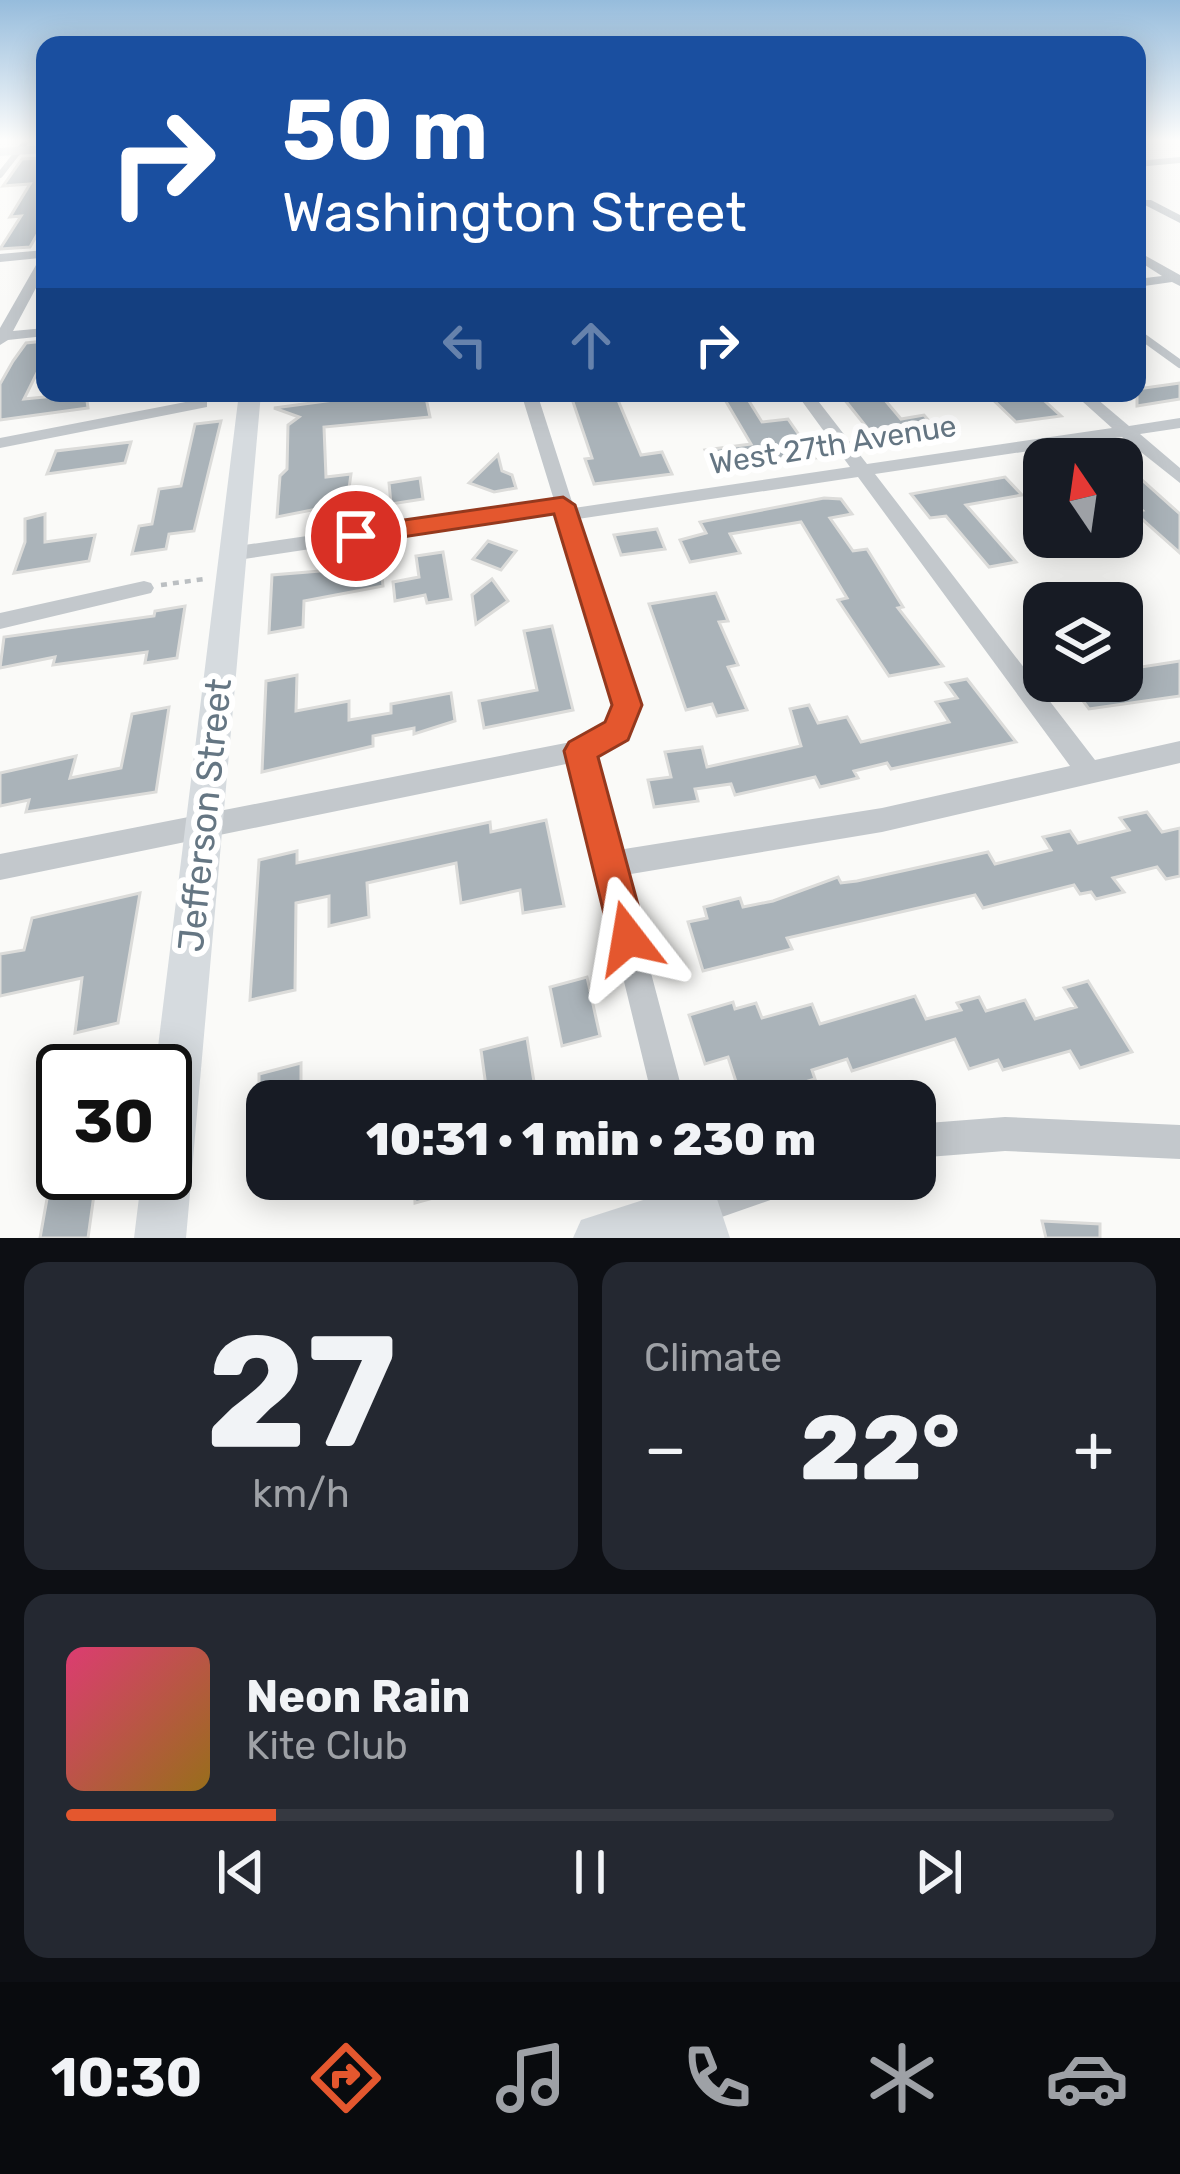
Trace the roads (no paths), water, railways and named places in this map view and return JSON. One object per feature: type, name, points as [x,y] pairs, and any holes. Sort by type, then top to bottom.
[{"type":"street","points":[[1147,202],[1180,220]]},
{"type":"street","points":[[0,258],[36,257]]},
{"type":"street","points":[[1146,261],[1177,280]]},
{"type":"street","points":[[1,339],[36,274]]},
{"type":"street","points":[[1146,282],[1177,280]]},
{"type":"street","points":[[1,339],[36,333]]},
{"type":"street","name":"Jefferson Street","points":[[160,1238],[249,402]]},
{"type":"street","points":[[0,868],[580,751],[617,731],[627,705],[532,402]]},
{"type":"street","points":[[811,402],[1089,772]]},
{"type":"street","points":[[1092,402],[1180,477]]},
{"type":"street","points":[[0,443],[201,404]]},
{"type":"street","name":"West 27th Avenue","points":[[230,565],[565,510],[1180,423]]},
{"type":"street","points":[[0,621],[144,588]]},
{"type":"street","points":[[580,751],[664,1080]]},
{"type":"street","points":[[610,864],[882,820],[1180,752]]},
{"type":"street","points":[[936,1139],[1005,1134],[1180,1142]]},
{"type":"street","points":[[599,1238],[696,1208]]},
{"type":"lane","points":[[1146,339],[1180,364]]}]
